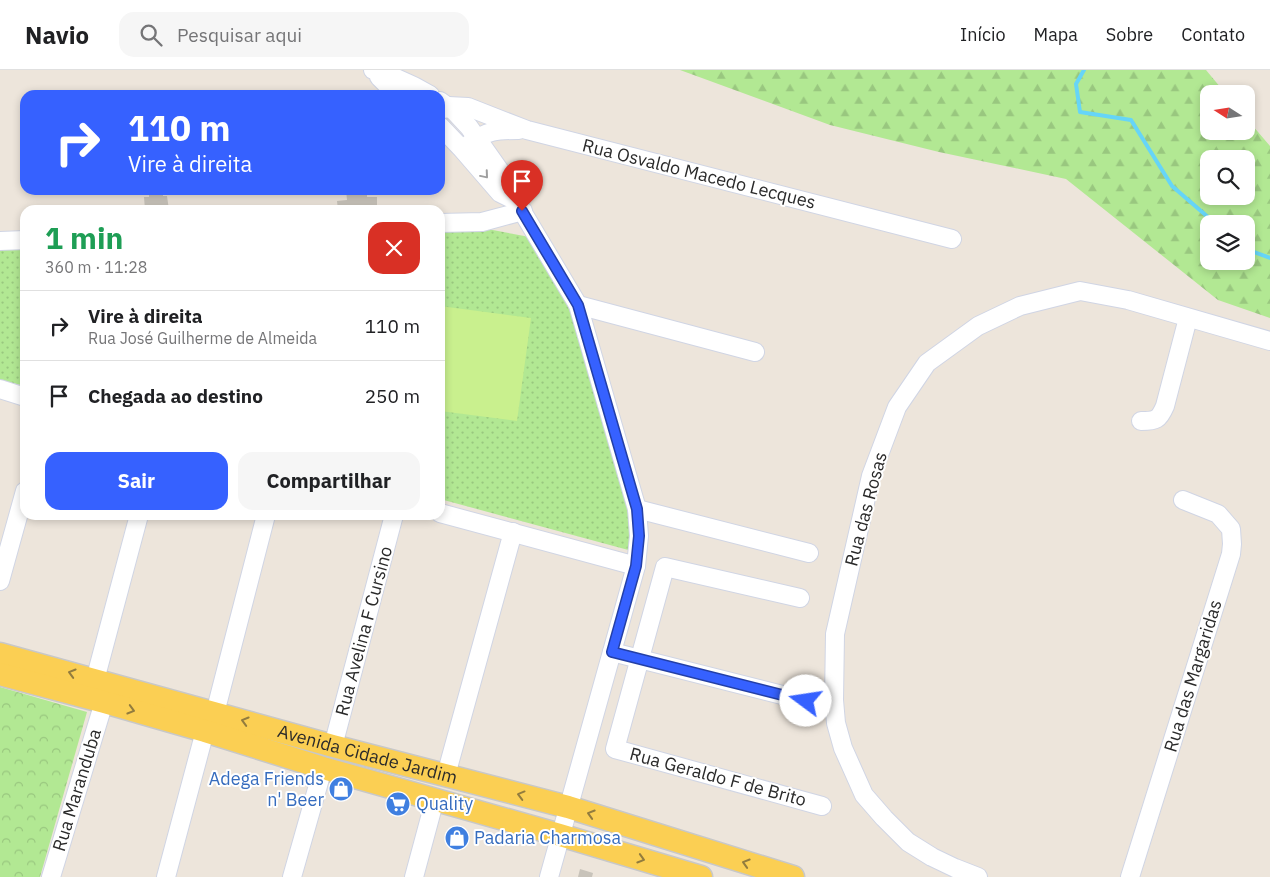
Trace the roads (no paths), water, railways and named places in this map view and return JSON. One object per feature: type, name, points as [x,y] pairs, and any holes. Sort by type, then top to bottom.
[{"type":"main road","name":"Avenida Cidade Jardim","points":[[0,654],[95,680],[210,722],[323,768],[701,877]]},
{"type":"main road","name":"Avenida Cidade Jardim","points":[[0,674],[104,702],[333,746],[568,807],[793,877]]},
{"type":"main road","points":[[372,782],[378,758]]},
{"type":"street","points":[[372,70],[394,90]]},
{"type":"street","points":[[372,70],[394,76],[423,90]]},
{"type":"street","name":"Rua Osvaldo Macedo Lecques","points":[[445,107],[468,107],[527,130],[952,239]]},
{"type":"street","points":[[445,108],[455,112],[477,138],[510,184],[519,206],[578,305],[637,509],[639,536],[636,566],[549,877]]},
{"type":"street","points":[[462,148],[486,133],[499,130],[527,130]]},
{"type":"street","points":[[445,131],[500,193],[519,206]]},
{"type":"street","points":[[445,224],[482,222],[519,206]]},
{"type":"street","points":[[0,241],[20,240]]},
{"type":"street","name":"Rua das Rosas","points":[[978,877],[932,857],[908,842],[884,818],[864,795],[843,748],[836,723],[834,700],[835,634],[871,476],[897,407],[927,363],[978,326],[1020,306],[1080,291],[1128,300],[1270,341]]},
{"type":"street","points":[[578,305],[755,352]]},
{"type":"street","points":[[1141,421],[1153,421],[1162,414],[1188,318]]},
{"type":"street","points":[[0,389],[20,395]]},
{"type":"street","name":"Rua das Margaridas","points":[[1130,877],[1231,554],[1231,529],[1218,514],[1183,500]]},
{"type":"street","points":[[0,582],[20,509]]},
{"type":"street","points":[[637,509],[809,553]]},
{"type":"street","points":[[445,514],[636,566]]},
{"type":"street","points":[[95,680],[138,520]]},
{"type":"street","points":[[166,877],[265,520]]},
{"type":"street","name":"Rua Avelina F Cursino","points":[[333,746],[393,520]]},
{"type":"street","points":[[446,775],[513,532]]},
{"type":"street","points":[[639,659],[665,567],[800,598]]},
{"type":"street","points":[[612,652],[806,701]]},
{"type":"street","name":"Rua Geraldo F de Brito","points":[[639,659],[615,749],[822,806]]},
{"type":"street","name":"Rua Maranduba","points":[[51,877],[104,702]]},
{"type":"street","points":[[292,877],[323,768]]},
{"type":"street","points":[[414,877],[435,800]]},
{"type":"waterway","points":[[1084,70],[1076,84],[1080,112],[1131,120],[1172,186],[1206,215]]},
{"type":"waterway","points":[[1255,252],[1270,258]]},
{"type":"place","name":"Adega Friends n' Beer","points":[[341,789]]},
{"type":"place","name":"Quality","points":[[398,804]]},
{"type":"place","name":"Padaria Charmosa","points":[[457,838]]}]
